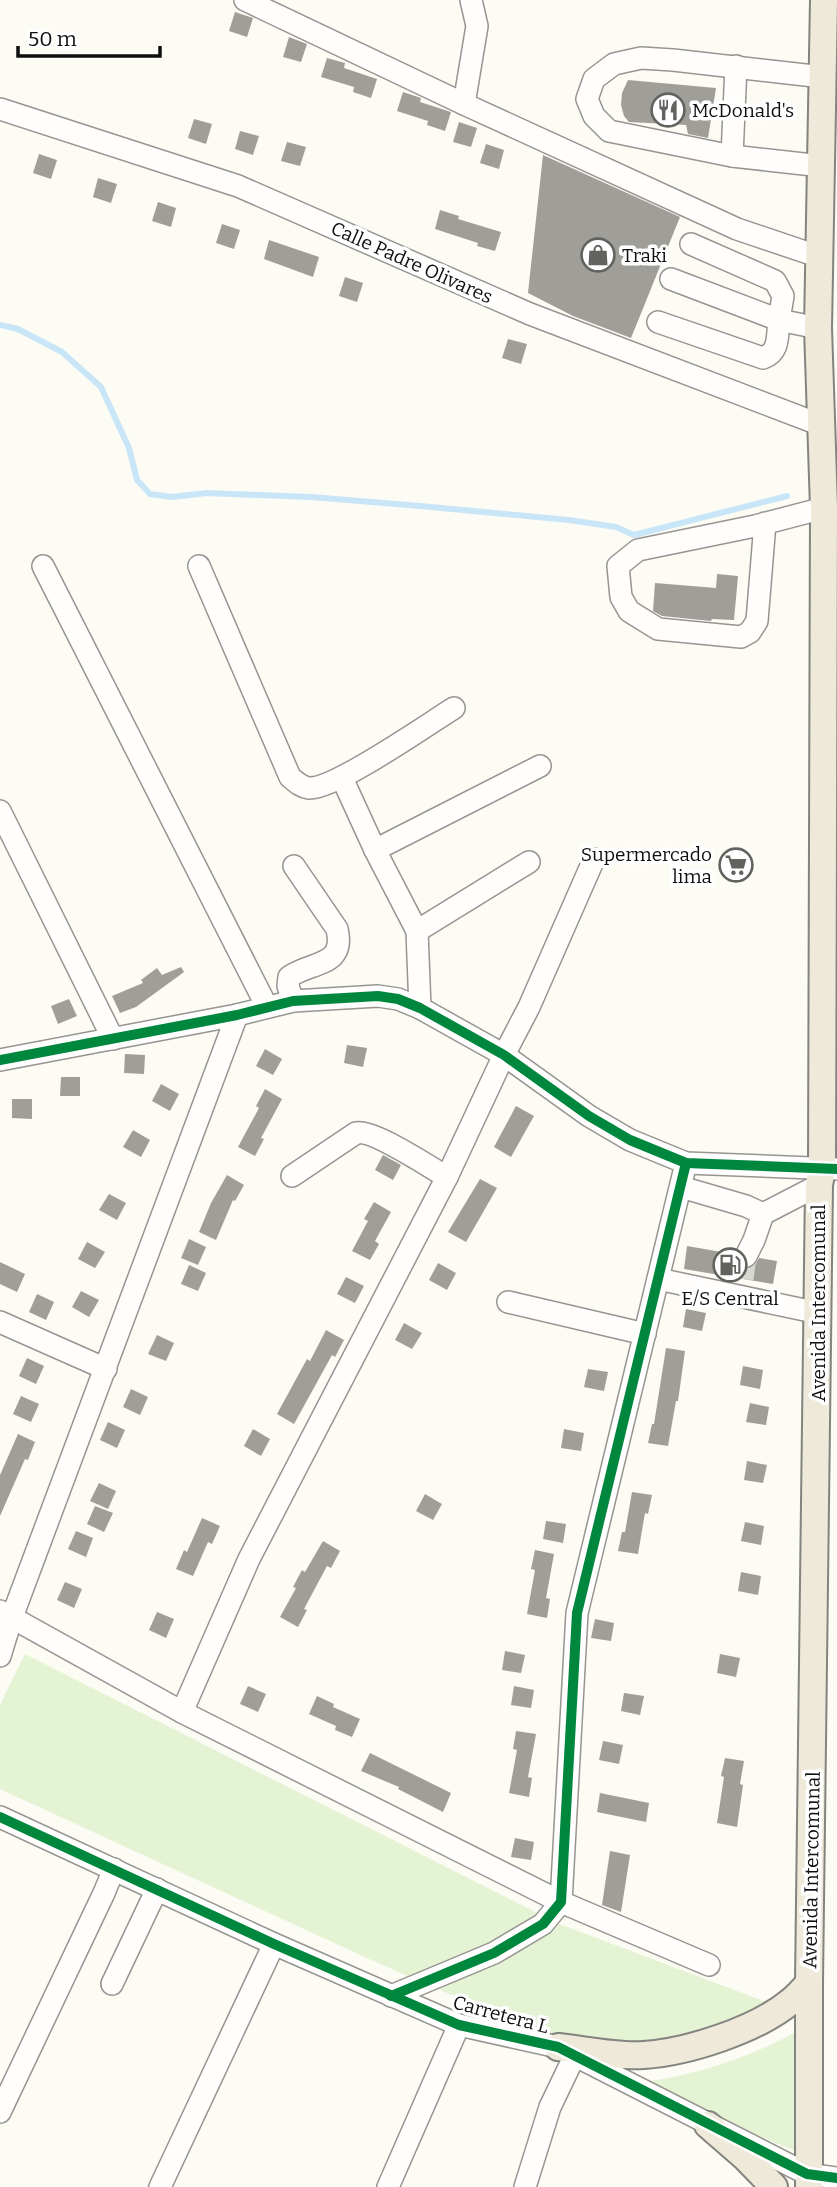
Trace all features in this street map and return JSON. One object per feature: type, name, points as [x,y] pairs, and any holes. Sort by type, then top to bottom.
[{"type":"main road","name":"Avenida Intercomunal","points":[[808,2181],[818,1313],[826,1175],[824,508],[818,328],[824,0]]},
{"type":"main road","points":[[566,2052],[644,2055],[697,2046],[765,2018],[790,2003],[809,1983]]},
{"type":"main road","points":[[708,2125],[774,2187]]},
{"type":"street","points":[[245,0],[737,229],[820,257]]},
{"type":"street","points":[[464,104],[477,26],[471,0]]},
{"type":"street","points":[[822,166],[733,156],[609,131],[594,116],[587,99],[594,79],[614,64],[641,58],[823,77]]},
{"type":"street","points":[[733,156],[736,66]]},
{"type":"street","name":"Calle Padre Olivares","points":[[0,109],[238,187],[530,314],[821,425]]},
{"type":"street","points":[[658,322],[763,358],[771,355],[776,348],[783,296],[775,281],[691,244]]},
{"type":"street","points":[[671,279],[779,320],[818,328]]},
{"type":"street","points":[[765,523],[757,621],[750,632],[741,637],[659,629],[629,611],[621,597],[618,566],[638,550],[824,508]]},
{"type":"street","points":[[43,566],[267,1007]]},
{"type":"street","points":[[199,566],[290,777],[300,785],[311,788],[342,778],[454,708]]},
{"type":"street","points":[[375,850],[540,766]]},
{"type":"street","points":[[342,778],[417,931],[421,1008]]},
{"type":"street","points":[[0,811],[113,1039]]},
{"type":"street","points":[[182,1712],[249,1559],[447,1177],[529,1007],[594,859]]},
{"type":"street","points":[[417,931],[529,862]]},
{"type":"street","points":[[293,1001],[288,986],[289,977],[332,958],[338,949],[339,939],[337,929],[294,866]]},
{"type":"street","points":[[1,1062],[237,1015],[293,1001],[377,996],[398,999],[421,1008],[504,1055],[589,1116],[630,1140],[685,1163],[826,1175]]},
{"type":"street","points":[[0,1656],[6,1614],[106,1369],[237,1015]]},
{"type":"street","points":[[292,1176],[356,1133],[362,1132],[379,1138],[447,1177]]},
{"type":"street","points":[[391,1996],[494,1953],[543,1924],[561,1902],[577,1613],[685,1163]]},
{"type":"street","points":[[746,1256],[763,1214],[826,1175]]},
{"type":"street","points":[[681,1187],[746,1206],[763,1214]]},
{"type":"street","points":[[658,1279],[744,1289],[818,1313]]},
{"type":"street","points":[[508,1302],[645,1334]]},
{"type":"street","points":[[0,1322],[106,1369]]},
{"type":"street","points":[[6,1614],[182,1712],[561,1902],[709,1965]]},
{"type":"street","name":"Carretera L","points":[[0,1817],[274,1944],[459,2025],[566,2052],[708,2125],[808,2181],[837,2178]]},
{"type":"street","points":[[0,2112],[114,1868]]},
{"type":"street","points":[[112,1984],[157,1889]]},
{"type":"street","points":[[160,2187],[274,1944]]},
{"type":"street","points":[[388,2187],[459,2025]]},
{"type":"street","points":[[525,2187],[566,2052]]},
{"type":"green space","points":[[25,1654],[557,1923],[779,2007],[738,2029],[590,2055],[369,1959],[0,1789],[0,1705]]},
{"type":"green space","points":[[803,2028],[796,2151],[641,2090],[641,2082],[683,2075],[725,2063]]},
{"type":"building","points":[[235,12],[253,18],[247,37],[229,31]]},
{"type":"building","points":[[289,37],[307,44],[301,62],[283,57]]},
{"type":"building","points":[[327,58],[345,63],[344,68],[377,79],[371,98],[353,92],[354,87],[321,77]]},
{"type":"building","name":"McDonald's","points":[[628,80],[716,88],[708,138],[688,134],[686,125],[629,122],[621,105],[622,93]]},
{"type":"building","points":[[403,92],[421,98],[420,102],[451,112],[445,131],[427,125],[428,121],[397,111]]},
{"type":"building","points":[[194,119],[212,124],[206,144],[188,138]]},
{"type":"building","points":[[459,122],[477,128],[471,147],[453,142]]},
{"type":"building","points":[[240,131],[259,136],[253,155],[235,149]]},
{"type":"building","points":[[287,142],[306,147],[300,166],[281,161]]},
{"type":"building","points":[[486,144],[504,150],[499,169],[480,163]]},
{"type":"building","points":[[39,154],[57,160],[51,179],[33,173]]},
{"type":"building","name":"Traki","points":[[543,155],[680,217],[631,338],[573,316],[528,293]]},
{"type":"building","points":[[98,178],[117,184],[111,203],[93,197]]},
{"type":"building","points":[[158,202],[176,208],[171,227],[152,221]]},
{"type":"building","points":[[440,210],[459,216],[458,219],[501,232],[495,251],[435,229]]},
{"type":"building","points":[[222,224],[240,230],[234,249],[216,243]]},
{"type":"building","points":[[269,240],[319,257],[313,277],[264,259]]},
{"type":"building","points":[[345,277],[363,283],[357,302],[339,296]]},
{"type":"building","points":[[508,339],[527,344],[521,364],[502,358]]},
{"type":"building","points":[[717,574],[738,576],[734,620],[711,621],[662,616],[653,611],[655,583],[716,588]]},
{"type":"building","points":[[181,967],[184,972],[136,1007],[120,1013],[112,996],[143,983],[141,980],[157,968],[162,975]]},
{"type":"building","points":[[69,999],[77,1016],[58,1024],[51,1006]]},
{"type":"building","points":[[347,1045],[367,1048],[363,1067],[344,1063]]},
{"type":"building","points":[[265,1049],[282,1059],[273,1075],[256,1066]]},
{"type":"building","points":[[125,1054],[145,1055],[144,1074],[124,1073]]},
{"type":"building","points":[[61,1077],[80,1077],[80,1096],[60,1096]]},
{"type":"building","points":[[161,1084],[179,1094],[170,1111],[152,1101]]},
{"type":"building","points":[[265,1089],[282,1099],[261,1138],[264,1139],[255,1156],[238,1147],[259,1108],[256,1106]]},
{"type":"building","points":[[12,1099],[32,1099],[32,1119],[12,1118]]},
{"type":"building","points":[[516,1106],[534,1116],[511,1157],[494,1147]]},
{"type":"building","points":[[133,1130],[150,1140],[141,1157],[123,1147]]},
{"type":"building","points":[[383,1155],[401,1165],[393,1180],[375,1170]]},
{"type":"building","points":[[227,1175],[244,1185],[235,1201],[233,1200],[216,1240],[199,1232]]},
{"type":"building","points":[[480,1179],[497,1188],[466,1242],[448,1232]]},
{"type":"building","points":[[109,1194],[126,1203],[117,1220],[99,1210]]},
{"type":"building","points":[[374,1202],[391,1212],[375,1241],[379,1244],[370,1260],[352,1251],[368,1221],[364,1219]]},
{"type":"building","points":[[189,1239],[206,1247],[198,1265],[181,1258]]},
{"type":"building","points":[[87,1242],[105,1252],[95,1268],[78,1259]]},
{"type":"building","name":"E/S Central","points":[[687,1246],[733,1254],[735,1264],[746,1269],[754,1267],[759,1258],[777,1261],[773,1284],[684,1269]]},
{"type":"building","points":[[0,1262],[25,1274],[17,1292],[0,1284]]},
{"type":"building","points":[[438,1263],[456,1273],[447,1290],[429,1280]]},
{"type":"building","points":[[189,1265],[206,1273],[198,1291],[181,1284]]},
{"type":"building","points":[[346,1277],[364,1286],[355,1303],[337,1294]]},
{"type":"building","points":[[81,1291],[99,1300],[89,1317],[72,1307]]},
{"type":"building","points":[[37,1294],[54,1302],[46,1320],[29,1312]]},
{"type":"building","points":[[686,1309],[706,1313],[702,1331],[683,1327]]},
{"type":"building","points":[[404,1323],[422,1333],[412,1349],[395,1340]]},
{"type":"building","points":[[326,1330],[344,1340],[335,1357],[332,1355],[294,1424],[277,1414]]},
{"type":"building","points":[[157,1335],[174,1343],[166,1361],[148,1354]]},
{"type":"building","points":[[666,1348],[685,1351],[668,1446],[648,1443],[654,1424]]},
{"type":"building","points":[[27,1358],[44,1366],[36,1384],[19,1376]]},
{"type":"building","points":[[743,1366],[763,1370],[760,1389],[740,1385]]},
{"type":"building","points":[[588,1369],[608,1372],[604,1391],[584,1387]]},
{"type":"building","points":[[131,1389],[148,1397],[140,1415],[123,1407]]},
{"type":"building","points":[[21,1396],[39,1404],[31,1422],[13,1414]]},
{"type":"building","points":[[750,1403],[769,1407],[766,1425],[746,1422]]},
{"type":"building","points":[[108,1422],[125,1430],[117,1448],[100,1440]]},
{"type":"building","points":[[253,1429],[270,1439],[261,1456],[244,1446]]},
{"type":"building","points":[[564,1429],[584,1433],[581,1451],[561,1448]]},
{"type":"building","points":[[18,1434],[35,1442],[0,1516],[0,1475]]},
{"type":"building","points":[[747,1461],[767,1465],[763,1483],[744,1480]]},
{"type":"building","points":[[99,1483],[116,1491],[108,1509],[90,1501]]},
{"type":"building","points":[[632,1492],[652,1495],[648,1514],[645,1513],[638,1554],[618,1551],[622,1532],[625,1532]]},
{"type":"building","points":[[425,1494],[442,1504],[433,1520],[416,1511]]},
{"type":"building","points":[[95,1506],[113,1513],[104,1532],[87,1524]]},
{"type":"building","points":[[202,1518],[220,1526],[212,1544],[208,1542],[193,1576],[176,1569]]},
{"type":"building","points":[[546,1521],[566,1524],[563,1543],[543,1539]]},
{"type":"building","points":[[745,1522],[764,1526],[761,1545],[741,1541]]},
{"type":"building","points":[[76,1531],[93,1538],[86,1557],[68,1549]]},
{"type":"building","points":[[323,1541],[340,1551],[331,1568],[327,1566],[304,1609],[307,1610],[298,1627],[280,1617],[296,1588],[293,1587],[302,1570],[305,1572]]},
{"type":"building","points":[[535,1550],[554,1554],[546,1598],[550,1599],[547,1618],[527,1614],[535,1570],[531,1569]]},
{"type":"building","points":[[741,1572],[761,1576],[758,1595],[738,1591]]},
{"type":"building","points":[[65,1582],[82,1589],[74,1608],[57,1600]]},
{"type":"building","points":[[157,1612],[174,1619],[166,1638],[149,1630]]},
{"type":"building","points":[[595,1619],[614,1623],[611,1641],[591,1638]]},
{"type":"building","points":[[505,1651],[525,1655],[521,1673],[502,1670]]},
{"type":"building","points":[[720,1654],[740,1658],[736,1677],[717,1673]]},
{"type":"building","points":[[248,1686],[266,1694],[258,1712],[240,1704]]},
{"type":"building","points":[[514,1686],[534,1690],[531,1708],[511,1705]]},
{"type":"building","points":[[624,1693],[644,1696],[640,1715],[621,1711]]},
{"type":"building","points":[[317,1696],[334,1704],[333,1707],[360,1719],[352,1737],[335,1730],[336,1726],[309,1714]]},
{"type":"building","points":[[516,1731],[536,1734],[528,1777],[532,1778],[529,1797],[509,1793],[517,1750],[513,1749]]},
{"type":"building","points":[[603,1741],[623,1745],[619,1764],[599,1760]]},
{"type":"building","points":[[370,1753],[451,1793],[443,1812],[398,1789],[399,1787],[361,1771]]},
{"type":"building","points":[[725,1758],[744,1761],[737,1827],[717,1823]]},
{"type":"building","points":[[600,1793],[649,1803],[646,1822],[597,1812]]},
{"type":"building","points":[[515,1838],[534,1842],[531,1860],[511,1857]]},
{"type":"building","points":[[610,1851],[630,1855],[621,1912],[602,1905]]},
{"type":"waterway","points":[[0,325],[18,329],[62,352],[101,387],[129,448],[137,480],[150,494],[172,497],[207,493],[311,497],[420,506],[569,520],[616,527],[634,535],[787,496]]},
{"type":"tunnel","points":[[743,1279],[746,1256]]},
{"type":"cycle path","points":[[0,1060],[237,1015],[293,1001],[378,996],[398,999],[420,1008],[504,1055],[589,1116],[630,1140],[686,1163],[837,1169]]},
{"type":"cycle path","points":[[391,1996],[494,1953],[543,1924],[561,1902],[577,1613],[686,1163]]},
{"type":"cycle path","points":[[0,1817],[274,1944],[459,2025],[558,2047],[807,2174],[837,2178]]},
{"type":"place","name":"McDonald's","points":[[668,110]]},
{"type":"place","name":"Traki","points":[[598,255]]},
{"type":"place","name":"Supermercado lima","points":[[736,865]]},
{"type":"place","name":"E/S Central","points":[[730,1265]]}]
